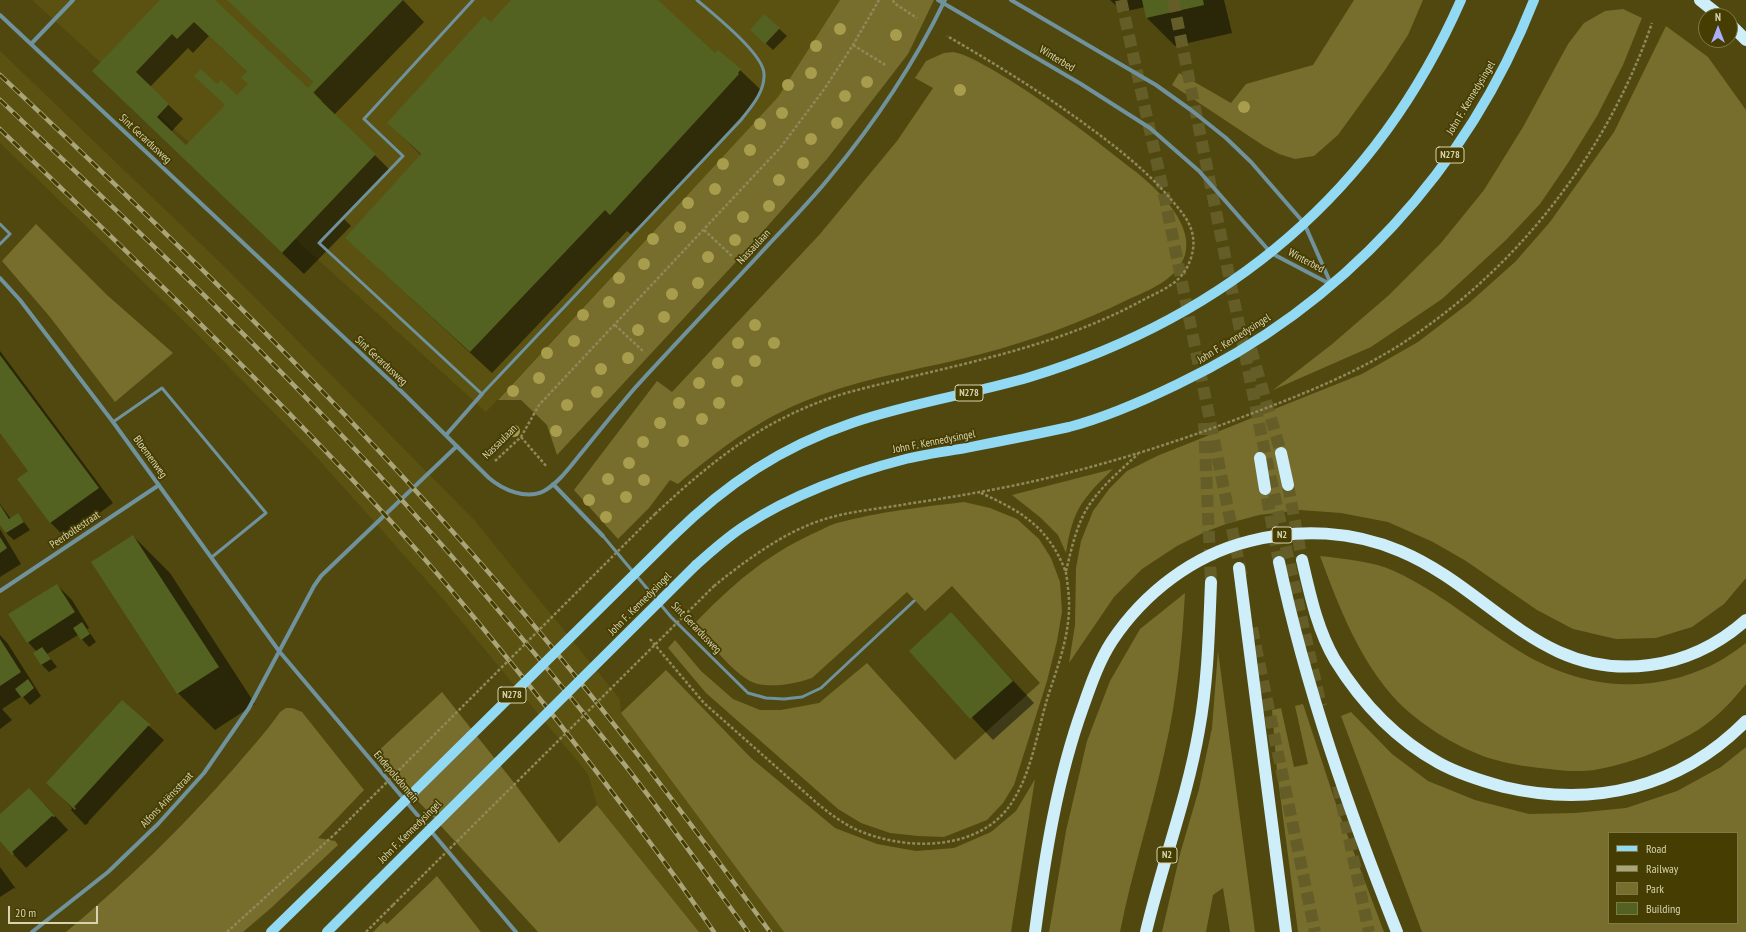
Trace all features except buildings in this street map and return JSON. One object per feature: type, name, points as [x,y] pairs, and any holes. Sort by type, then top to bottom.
[{"type":"highway","points":[[1700,0],[1710,8]]},
{"type":"highway","points":[[1738,32],[1746,40]]},
{"type":"highway","points":[[1281,453],[1288,485]]},
{"type":"highway","points":[[1260,458],[1265,489]]},
{"type":"highway","name":"N2","points":[[1035,932],[1042,881],[1058,794],[1072,741],[1097,668],[1111,642],[1144,601],[1177,573],[1222,550],[1263,537],[1301,533],[1344,535],[1380,543],[1422,561],[1462,587],[1524,633],[1547,647],[1568,656],[1608,666],[1638,666],[1663,663],[1689,655],[1710,646],[1746,620]]},
{"type":"highway","points":[[1302,560],[1313,606],[1323,635],[1335,659],[1347,678],[1379,717],[1398,735],[1433,759],[1459,773],[1524,791],[1555,795],[1602,794],[1630,789],[1654,781],[1681,769],[1717,746],[1734,733],[1746,721]]},
{"type":"highway","points":[[1279,562],[1295,633],[1336,771],[1397,932]]},
{"type":"highway","points":[[1239,568],[1286,932]]},
{"type":"highway","name":"N2","points":[[1146,932],[1187,785],[1199,730],[1206,679],[1211,582]]},
{"type":"main road","name":"N278","points":[[271,932],[673,536],[698,512],[740,478],[787,450],[853,422],[1028,377],[1096,354],[1146,332],[1178,315],[1242,275],[1271,253],[1340,187],[1379,142],[1419,85],[1462,0]]},
{"type":"main road","name":"John F. Kennedysingel","points":[[327,932],[696,565],[717,546],[746,524],[777,507],[853,475],[905,459],[1019,438],[1072,426],[1127,407],[1211,369],[1269,333],[1332,285],[1379,243],[1433,180],[1488,98],[1503,69],[1534,0]]},
{"type":"street","points":[[31,44],[73,0]]},
{"type":"street","points":[[938,0],[945,2]]},
{"type":"street","name":"Winterbed","points":[[1011,0],[1143,77],[1191,110],[1226,138],[1251,162],[1304,223],[1332,285]]},
{"type":"street","name":"Nassaulaan","points":[[553,484],[568,469],[612,415],[652,370],[801,211],[829,179],[885,104],[945,2]]},
{"type":"street","name":"Winterbed","points":[[945,2],[1081,84],[1150,128],[1199,171],[1271,253],[1332,285]]},
{"type":"street","name":"Sint Gerardusweg","points":[[0,14],[446,435],[495,484],[509,491],[518,493],[538,493],[553,484],[603,536]]},
{"type":"street","name":"Bloemenweg","points":[[0,278],[20,300],[113,422],[279,651]]},
{"type":"street","points":[[446,435],[482,394]]},
{"type":"street","name":"Alfons Ariënsstraat","points":[[32,932],[108,872],[158,824],[204,773],[249,708],[314,586],[321,576],[457,446]]},
{"type":"street","name":"Peerboltestraat","points":[[0,591],[159,485]]},
{"type":"street","name":"Endepolsdomein","points":[[279,651],[516,932]]},
{"type":"lane","points":[[473,0],[364,119],[403,156],[319,243],[482,394],[741,120],[752,106],[763,85],[763,66],[735,33],[697,0]]},
{"type":"lane","points":[[0,224],[10,234],[0,244]]},
{"type":"lane","points":[[113,422],[162,388],[266,513],[212,557]]},
{"type":"lane","name":"Sint Gerardusweg","points":[[603,536],[671,617],[748,693],[766,698],[784,699],[802,697],[821,688],[914,601]]},
{"type":"path","name":"Nassaulaan","points":[[483,472],[521,437],[539,405],[780,148],[821,93],[853,45],[879,0]]},
{"type":"path","points":[[226,932],[335,834],[655,514],[695,476],[738,443],[793,413],[829,398],[961,366],[1038,344],[1095,323],[1136,304],[1167,287],[1182,274],[1191,257],[1193,237],[1185,216],[1156,182],[1105,138],[1013,74],[931,27],[894,3],[893,0]]},
{"type":"path","points":[[366,932],[714,586],[739,566],[763,550],[805,527],[823,520],[877,509],[980,493],[1065,474],[1214,428],[1281,403],[1339,377],[1394,348],[1463,297],[1488,276],[1513,251],[1549,209],[1584,162],[1606,127],[1644,49],[1652,23]]},
{"type":"path","points":[[853,45],[890,68]]},
{"type":"path","points":[[704,230],[738,261]]},
{"type":"path","points":[[615,325],[647,355]]},
{"type":"path","points":[[521,437],[546,465],[553,484]]},
{"type":"path","points":[[650,638],[704,703],[800,789],[836,817],[854,828],[874,836],[916,843],[943,842],[961,839],[995,821],[1005,812],[1021,787],[1068,628],[1069,611],[1066,571],[1078,527],[1091,502],[1114,475],[1139,452]]},
{"type":"path","points":[[980,493],[1004,504],[1030,519],[1048,540],[1066,571]]},
{"type":"path","points":[[603,536],[602,545],[606,568]]},
{"type":"shaded area","points":[[32,0],[840,0],[778,97],[486,412]]},
{"type":"shaded area","points":[[0,51],[229,271],[474,520],[620,699],[621,713],[784,932],[699,932],[597,805],[588,774],[443,599],[312,452],[195,332],[0,143]]},
{"type":"green space","points":[[840,0],[934,0],[908,54],[827,159],[734,264],[557,455],[547,425],[521,400],[498,400],[778,97]]},
{"type":"green space","points":[[1354,0],[1423,0],[1408,35],[1385,70],[1338,135],[1314,156],[1295,159],[1279,154],[1264,146],[1172,85],[1179,73],[1231,103],[1246,84],[1313,65]]},
{"type":"green space","points":[[1623,9],[1642,18],[1623,65],[1597,116],[1568,163],[1540,204],[1506,240],[1442,299],[1371,347],[1273,390],[1331,345],[1389,295],[1441,243],[1484,190],[1523,127],[1568,44],[1584,23],[1605,11]]},
{"type":"green space","points":[[1666,26],[1708,57],[1746,110],[1746,578],[1724,604],[1692,627],[1656,638],[1616,639],[1573,629],[1537,610],[1466,561],[1433,542],[1388,522],[1341,513],[1300,510],[1259,515],[1226,524],[1205,532],[1177,546],[1142,569],[1114,597],[1069,663],[1075,625],[1076,568],[1081,541],[1093,511],[1109,489],[1127,471],[1157,456],[1362,374],[1418,342],[1469,303],[1515,262],[1550,222],[1614,132]]},
{"type":"green space","points":[[953,52],[979,62],[1028,92],[1079,128],[1148,182],[1169,204],[1178,217],[1184,230],[1186,242],[1185,255],[1181,264],[1169,278],[1153,288],[1055,331],[981,354],[880,377],[840,388],[782,412],[745,433],[711,457],[678,484],[670,480],[649,508],[618,539],[574,490],[657,381],[672,392],[820,234],[897,141],[933,88],[915,78],[926,61],[944,53]]},
{"type":"green space","points":[[36,224],[107,295],[173,353],[115,402],[50,317],[2,261]]},
{"type":"green space","points":[[1113,469],[1086,497],[1080,506],[1072,526],[1066,553],[1058,535],[1041,518],[1012,495]]},
{"type":"green space","points":[[964,502],[990,508],[1017,519],[1039,539],[1051,558],[1060,582],[1062,612],[1057,641],[1047,681],[1014,785],[1003,803],[987,820],[944,837],[890,833],[861,823],[838,809],[706,693],[668,648],[675,640],[701,671],[733,699],[760,710],[781,710],[819,703],[867,663],[955,760],[1040,683],[952,586],[925,611],[907,592],[812,678],[789,684],[763,685],[748,680],[740,675],[719,654],[694,624],[748,573],[778,552],[828,527],[853,519],[884,513]]},
{"type":"green space","points":[[1320,556],[1349,559],[1377,565],[1411,579],[1519,651],[1565,673],[1589,680],[1613,684],[1662,682],[1710,666],[1746,643],[1746,684],[1722,711],[1698,730],[1665,748],[1625,763],[1594,770],[1572,771],[1522,766],[1496,760],[1470,751],[1443,737],[1419,720],[1398,702],[1372,669],[1362,652],[1343,614]]},
{"type":"green space","points":[[1185,593],[1173,711],[1160,773],[1130,886],[1120,932],[1049,932],[1066,831],[1087,741],[1110,681],[1140,629]]},
{"type":"green space","points":[[1218,651],[1255,932],[1230,932],[1223,888],[1213,895],[1206,932],[1162,932],[1180,854],[1199,789],[1212,728]]},
{"type":"green space","points":[[666,670],[751,758],[835,828],[877,844],[916,851],[954,848],[991,832],[1016,811],[1035,779],[1011,932],[784,932],[621,713]]},
{"type":"green space","points":[[442,692],[515,784],[559,843],[597,805],[699,932],[538,932],[375,754]]},
{"type":"green space","points":[[1303,704],[1339,813],[1384,932],[1298,932],[1277,771],[1272,710],[1281,708],[1294,767],[1308,764],[1295,706]]},
{"type":"green space","points":[[286,708],[292,708],[302,712],[364,790],[318,838],[335,841],[338,845],[271,908],[243,932],[66,932],[133,873],[196,810],[236,766],[280,712]]},
{"type":"green space","points":[[1351,712],[1392,754],[1428,781],[1475,800],[1529,814],[1575,813],[1626,808],[1677,791],[1721,767],[1746,747],[1746,932],[1422,932],[1341,716]]},
{"type":"green space","points":[[437,876],[481,932],[373,932],[384,921],[387,924]]},
{"type":"tunnel","points":[[1121,0],[1164,194],[1242,578]]},
{"type":"tunnel","points":[[1173,0],[1264,448],[1321,706]]},
{"type":"tunnel","points":[[1251,349],[1281,453]]},
{"type":"tunnel","points":[[1204,423],[1211,582]]},
{"type":"tunnel","points":[[1288,485],[1302,560]]},
{"type":"tunnel","points":[[1267,498],[1279,562]]},
{"type":"tunnel","points":[[1252,628],[1315,932]]},
{"type":"tunnel","points":[[1338,786],[1369,932]]},
{"type":"railway","points":[[0,75],[174,242],[288,356],[399,472],[453,532],[537,629],[617,728],[770,932]]},
{"type":"railway","points":[[0,100],[253,343],[372,467],[409,508],[517,632],[587,717],[654,802],[748,932]]},
{"type":"railway","points":[[0,129],[292,416],[430,565],[556,719],[617,798],[714,932]]}]
